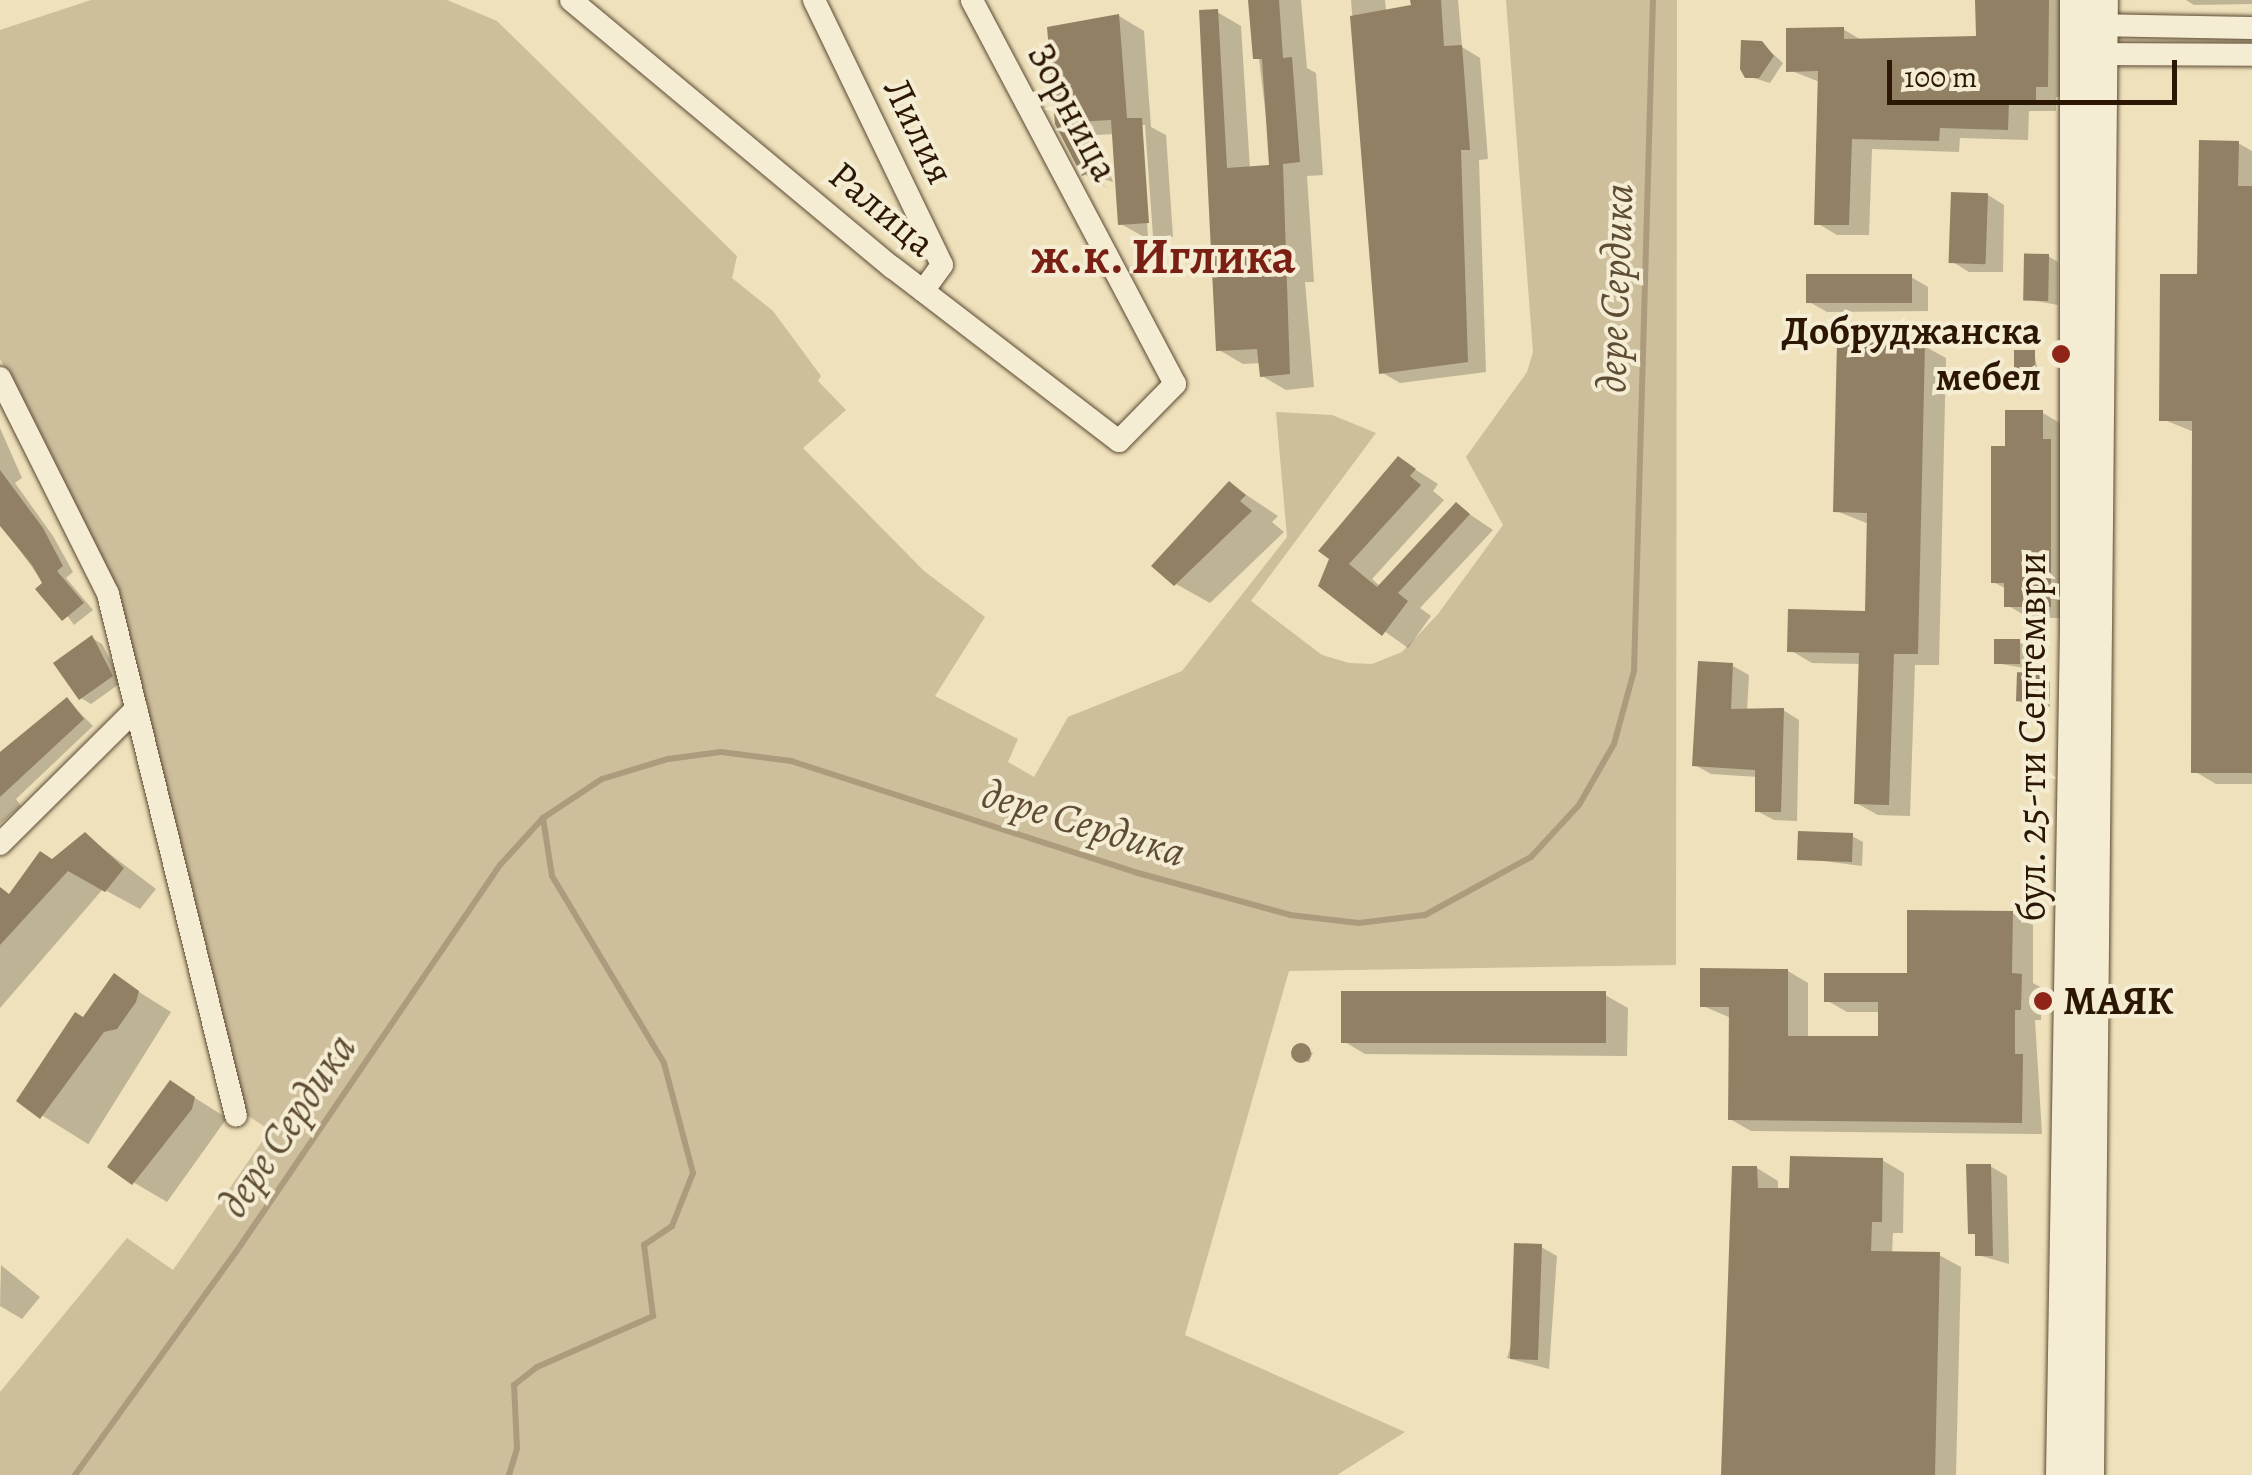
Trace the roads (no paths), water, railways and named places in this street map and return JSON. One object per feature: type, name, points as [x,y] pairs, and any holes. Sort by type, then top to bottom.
[{"type":"main road","name":"бул. 25-ти Септември","points":[[2061,1475],[2089,27]]},
{"type":"main road","name":"бул. 25-ти Септември","points":[[2089,27],[2089,1475]]},
{"type":"street","name":"Ралица","points":[[572,0],[922,291],[1119,441],[1150,412]]},
{"type":"street","name":"Лилия","points":[[814,0],[942,265],[922,291]]},
{"type":"street","name":"Зорница","points":[[972,0],[1175,384],[1150,412]]},
{"type":"street","points":[[2089,27],[2252,28]]},
{"type":"street","points":[[2089,27],[2252,55]]},
{"type":"street","points":[[0,378],[108,594],[236,1116]]},
{"type":"street","points":[[0,844],[136,709]]},
{"type":"waterway","name":"дере Сердика","points":[[75,1475],[236,1252],[500,865],[543,818],[602,779],[668,759],[721,752],[791,761],[1138,873],[1290,915],[1359,923],[1425,915],[1531,857],[1579,805],[1614,744],[1634,671],[1653,0]]},
{"type":"waterway","points":[[509,1475],[517,1448],[514,1385],[537,1367],[653,1316],[644,1245],[672,1226],[693,1173],[664,1063],[552,876],[543,818]]},
{"type":"place","name":"Добруджанска мебел","points":[[2061,354]]},
{"type":"place","name":"МАЯК","points":[[2043,1001]]},
{"type":"district","name":"ж.к. Иглика","points":[[1163,257]]}]
